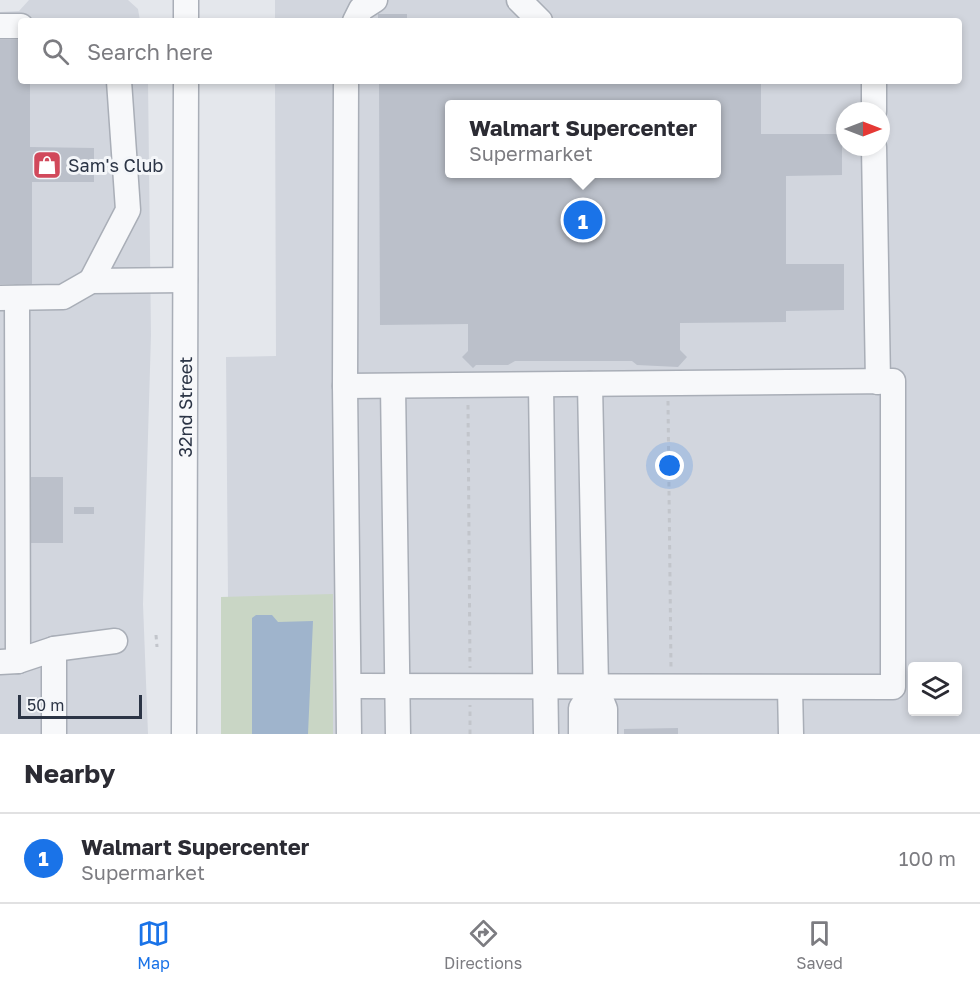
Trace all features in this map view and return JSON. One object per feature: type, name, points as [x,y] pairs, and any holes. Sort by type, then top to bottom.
[{"type":"street","points":[[186,0],[186,18]]},
{"type":"street","points":[[356,18],[361,9],[375,0]]},
{"type":"street","points":[[519,0],[537,18]]},
{"type":"street","points":[[0,26],[18,26]]},
{"type":"street","points":[[91,281],[128,210],[119,84]]},
{"type":"street","name":"32nd Street","points":[[184,734],[186,84]]},
{"type":"street","points":[[346,84],[345,386],[349,734]]},
{"type":"street","points":[[874,84],[874,102]]},
{"type":"street","points":[[874,156],[878,382]]},
{"type":"street","points":[[115,641],[54,649],[9,661],[9,298],[63,297],[91,281],[185,280]]},
{"type":"street","points":[[345,386],[893,381],[893,687],[349,686]]},
{"type":"street","points":[[590,384],[596,686],[605,709],[605,734]]},
{"type":"street","points":[[541,385],[546,734]]},
{"type":"street","points":[[393,386],[398,734]]},
{"type":"street","points":[[54,649],[54,731]]},
{"type":"street","points":[[581,734],[581,708],[596,686]]},
{"type":"street","points":[[790,688],[791,734]]},
{"type":"path","points":[[668,383],[671,675]]},
{"type":"path","points":[[468,385],[470,734]]},
{"type":"path","points":[[156,635],[157,647]]},
{"type":"shaded area","points":[[29,0],[128,0],[138,9],[140,18],[18,18],[18,84],[148,84],[151,335],[143,604],[148,734],[0,734],[0,12],[19,11]]},
{"type":"shaded area","points":[[275,0],[980,0],[980,734],[221,734],[221,597],[228,597],[226,357],[276,356],[275,84],[962,84],[962,18],[275,18]]},
{"type":"green space","points":[[333,594],[333,734],[221,734],[221,597]]},
{"type":"water","points":[[256,615],[272,615],[278,622],[313,621],[308,734],[252,734],[252,618]]},
{"type":"building","points":[[378,14],[407,14],[407,18],[378,18]]},
{"type":"building","name":"Sam's Club","points":[[0,40],[18,40],[18,84],[30,84],[30,147],[94,148],[94,182],[32,182],[32,285],[0,284]]},
{"type":"building","points":[[379,84],[761,84],[761,134],[836,134],[836,156],[842,156],[842,175],[786,176],[786,264],[844,264],[844,310],[786,311],[786,322],[680,323],[680,350],[687,357],[678,367],[637,365],[632,361],[515,361],[508,365],[476,365],[473,368],[462,357],[468,351],[468,324],[380,325]]},
{"type":"building","points":[[31,477],[63,477],[63,543],[31,543]]},
{"type":"building","points":[[74,507],[94,507],[94,514],[74,514]]},
{"type":"building","points":[[678,728],[678,734],[624,734],[624,729]]},
{"type":"place","name":"Sam's Club","points":[[47,165]]},
{"type":"place","name":"Walmart Supercenter","points":[[583,220]]}]
